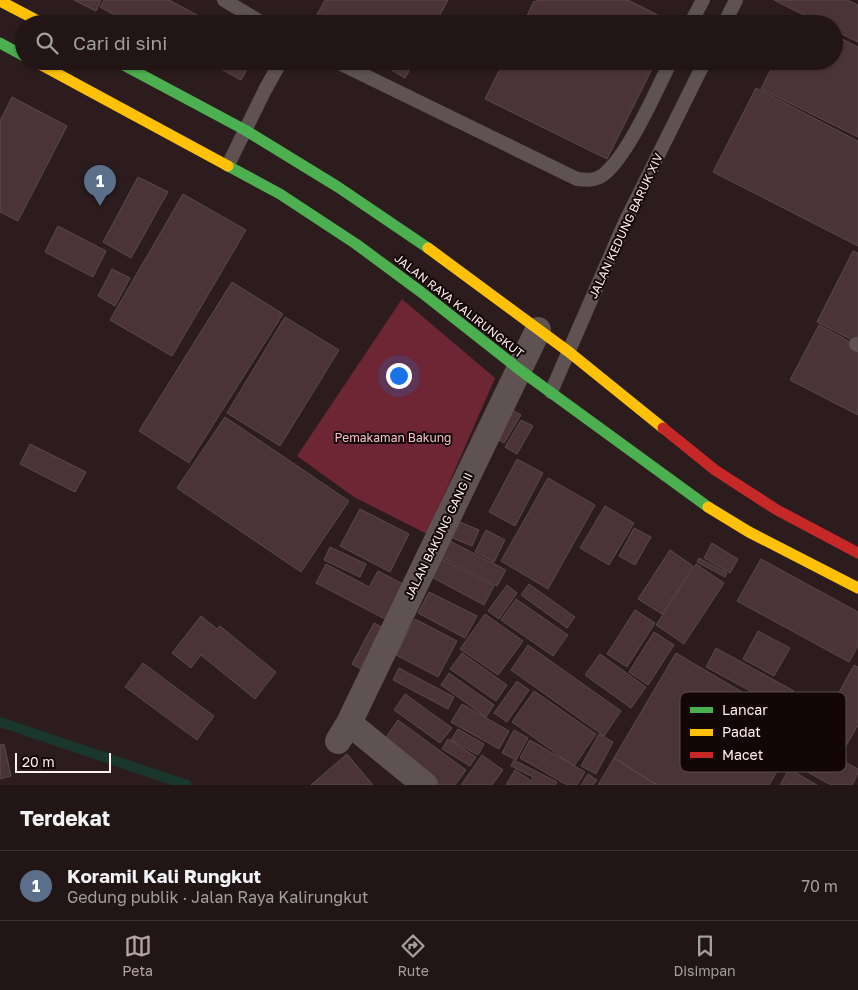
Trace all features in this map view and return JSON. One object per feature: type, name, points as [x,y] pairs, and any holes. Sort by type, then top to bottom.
[{"type":"main road","points":[[0,1],[27,15]]},
{"type":"main road","points":[[0,43],[15,51]]},
{"type":"main road","name":"JALAN RAYA KALIRUNGKUT","points":[[53,70],[124,104],[280,194],[356,244],[421,292],[520,370],[701,502],[749,532],[858,588]]},
{"type":"main road","name":"JALAN RAYA KALIRUNGKUT","points":[[127,70],[135,77],[245,130],[380,215],[447,261],[568,352],[715,470],[777,510],[858,553]]},
{"type":"street","name":"JALAN BAKUNG GANG II","points":[[425,785],[344,732],[538,330]]},
{"type":"lane","points":[[224,0],[249,15]]},
{"type":"lane","points":[[695,15],[703,0]]},
{"type":"lane","points":[[728,15],[736,0]]},
{"type":"lane","points":[[228,165],[276,70]]},
{"type":"lane","points":[[353,70],[577,179],[590,180],[603,175],[618,159],[633,135],[666,70]]},
{"type":"lane","name":"JALAN KEDUNG BARUK XIV","points":[[551,392],[625,222],[701,70]]},
{"type":"green space","name":"Pemakaman Bakung","points":[[402,299],[495,378],[427,534],[354,497],[297,456]]},
{"type":"building","points":[[74,0],[101,0],[96,11]]},
{"type":"building","points":[[104,0],[169,0],[197,15],[115,15],[100,7]]},
{"type":"building","points":[[325,0],[448,0],[440,15],[317,15]]},
{"type":"building","points":[[537,0],[628,0],[658,15],[527,15],[534,1],[536,2]]},
{"type":"building","points":[[774,0],[847,0],[858,5],[858,42],[843,34],[843,15],[804,15]]},
{"type":"building","points":[[843,40],[858,47],[858,137],[761,89],[770,70],[843,70]]},
{"type":"building","points":[[223,70],[247,70],[241,80]]},
{"type":"building","points":[[392,70],[410,70],[405,78]]},
{"type":"building","points":[[500,70],[652,70],[607,159],[485,99]]},
{"type":"building","points":[[756,88],[858,141],[858,246],[713,172]]},
{"type":"building","points":[[12,97],[67,126],[18,221],[0,212],[0,121]]},
{"type":"building","points":[[138,177],[168,192],[131,258],[103,242]]},
{"type":"building","points":[[183,194],[246,230],[172,356],[110,320]]},
{"type":"building","points":[[58,226],[106,251],[93,277],[45,252]]},
{"type":"building","points":[[853,251],[858,253],[858,343],[817,322]]},
{"type":"building","points":[[112,269],[130,278],[115,306],[98,296]]},
{"type":"building","points":[[232,282],[283,314],[189,463],[139,431]]},
{"type":"building","points":[[285,317],[339,350],[280,446],[227,413]]},
{"type":"building","points":[[819,325],[858,346],[858,415],[790,380]]},
{"type":"building","points":[[509,408],[521,415],[504,443],[492,436]]},
{"type":"building","points":[[225,417],[349,501],[301,572],[177,488]]},
{"type":"building","points":[[521,420],[533,426],[517,454],[505,447]]},
{"type":"building","points":[[30,444],[86,472],[75,492],[20,464]]},
{"type":"building","points":[[517,459],[543,473],[515,526],[489,512]]},
{"type":"building","points":[[548,478],[595,505],[548,589],[501,561]]},
{"type":"building","points":[[605,506],[634,523],[609,565],[580,548]]},
{"type":"building","points":[[360,509],[409,534],[390,572],[340,546]]},
{"type":"building","points":[[450,518],[479,530],[472,546],[443,534]]},
{"type":"building","points":[[634,528],[651,537],[635,565],[619,556]]},
{"type":"building","points":[[486,530],[505,540],[494,562],[475,552]]},
{"type":"building","points":[[442,537],[506,570],[497,586],[434,553]]},
{"type":"building","points":[[712,543],[738,559],[730,573],[704,558]]},
{"type":"building","points":[[330,547],[366,564],[360,577],[324,560]]},
{"type":"building","points":[[670,550],[693,566],[662,614],[638,599]]},
{"type":"building","points":[[434,555],[494,586],[484,605],[424,573]]},
{"type":"building","points":[[699,558],[727,573],[725,577],[697,562]]},
{"type":"building","points":[[761,559],[858,612],[858,646],[849,662],[737,601]]},
{"type":"building","points":[[326,564],[369,587],[378,571],[403,584],[385,619],[316,583]]},
{"type":"building","points":[[696,564],[724,583],[684,644],[656,625]]},
{"type":"building","points":[[529,584],[575,617],[567,628],[521,595]]},
{"type":"building","points":[[507,585],[517,593],[499,619],[488,611]]},
{"type":"building","points":[[429,592],[477,616],[465,638],[418,613]]},
{"type":"building","points":[[516,599],[568,635],[553,656],[501,620]]},
{"type":"building","points":[[635,610],[655,623],[627,667],[607,654]]},
{"type":"building","points":[[485,614],[523,641],[498,675],[460,649]]},
{"type":"building","points":[[201,616],[217,629],[220,626],[276,672],[255,699],[201,655],[191,668],[172,653]]},
{"type":"building","points":[[415,619],[457,641],[438,677],[396,655]]},
{"type":"building","points":[[374,623],[389,631],[366,672],[352,664]]},
{"type":"building","points":[[758,631],[790,648],[774,676],[743,659]]},
{"type":"building","points":[[654,632],[674,645],[648,685],[629,672]]},
{"type":"building","points":[[528,645],[621,711],[604,736],[511,670]]},
{"type":"building","points":[[716,648],[794,691],[752,692],[706,667]]},
{"type":"building","points":[[462,653],[507,685],[496,701],[450,669]]},
{"type":"building","points":[[676,653],[742,692],[680,692],[680,772],[777,772],[769,785],[657,785],[614,758]]},
{"type":"building","points":[[600,654],[646,687],[631,708],[585,675]]},
{"type":"building","points":[[143,663],[214,716],[197,740],[125,687]]},
{"type":"building","points":[[854,665],[858,667],[858,725],[846,746],[846,692],[839,692]]},
{"type":"building","points":[[399,668],[454,697],[448,709],[393,680]]},
{"type":"building","points":[[449,673],[494,705],[486,717],[441,685]]},
{"type":"building","points":[[517,681],[529,690],[507,722],[494,713]]},
{"type":"building","points":[[534,691],[596,734],[574,766],[512,722]]},
{"type":"building","points":[[405,694],[452,728],[440,743],[394,710]]},
{"type":"building","points":[[462,704],[509,731],[499,749],[451,722]]},
{"type":"building","points":[[398,720],[466,770],[455,785],[439,785],[382,743]]},
{"type":"building","points":[[458,729],[484,744],[478,755],[451,740]]},
{"type":"building","points":[[514,730],[528,738],[516,760],[502,753]]},
{"type":"building","points":[[599,734],[613,742],[596,774],[581,766]]},
{"type":"building","points":[[448,739],[476,757],[470,766],[442,749]]},
{"type":"building","points":[[530,740],[585,772],[577,785],[567,785],[520,758]]},
{"type":"building","points":[[4,744],[11,776],[0,779],[0,745]]},
{"type":"building","points":[[347,754],[373,785],[311,785]]},
{"type":"building","points":[[482,755],[503,770],[492,785],[461,785]]},
{"type":"building","points":[[614,758],[657,785],[598,785]]},
{"type":"building","points":[[514,760],[557,782],[555,785],[529,785],[533,777],[511,766]]},
{"type":"building","points":[[846,762],[858,769],[852,785],[831,785],[807,772],[846,772]]},
{"type":"building","points":[[515,770],[530,780],[527,785],[506,785]]},
{"type":"building","points":[[787,772],[794,772],[817,785],[780,785]]},
{"type":"building","points":[[588,774],[597,780],[593,785],[581,785]]},
{"type":"waterway","points":[[0,722],[187,785]]},
{"type":"traffic: fast","points":[[0,43],[15,51]]},
{"type":"traffic: fast","points":[[133,70],[245,130],[338,187],[428,248]]},
{"type":"traffic: fast","points":[[228,166],[280,194],[356,244],[421,292],[520,370],[708,507]]},
{"type":"traffic: slow","points":[[0,1],[27,15]]},
{"type":"traffic: slow","points":[[51,70],[228,166]]},
{"type":"traffic: slow","points":[[428,248],[569,352],[663,428]]},
{"type":"traffic: slow","points":[[708,507],[749,532],[858,588]]},
{"type":"traffic: jam","points":[[663,428],[715,470],[777,510],[858,553]]},
{"type":"place","name":"Koramil Kali Rungkut","points":[[100,206]]}]
